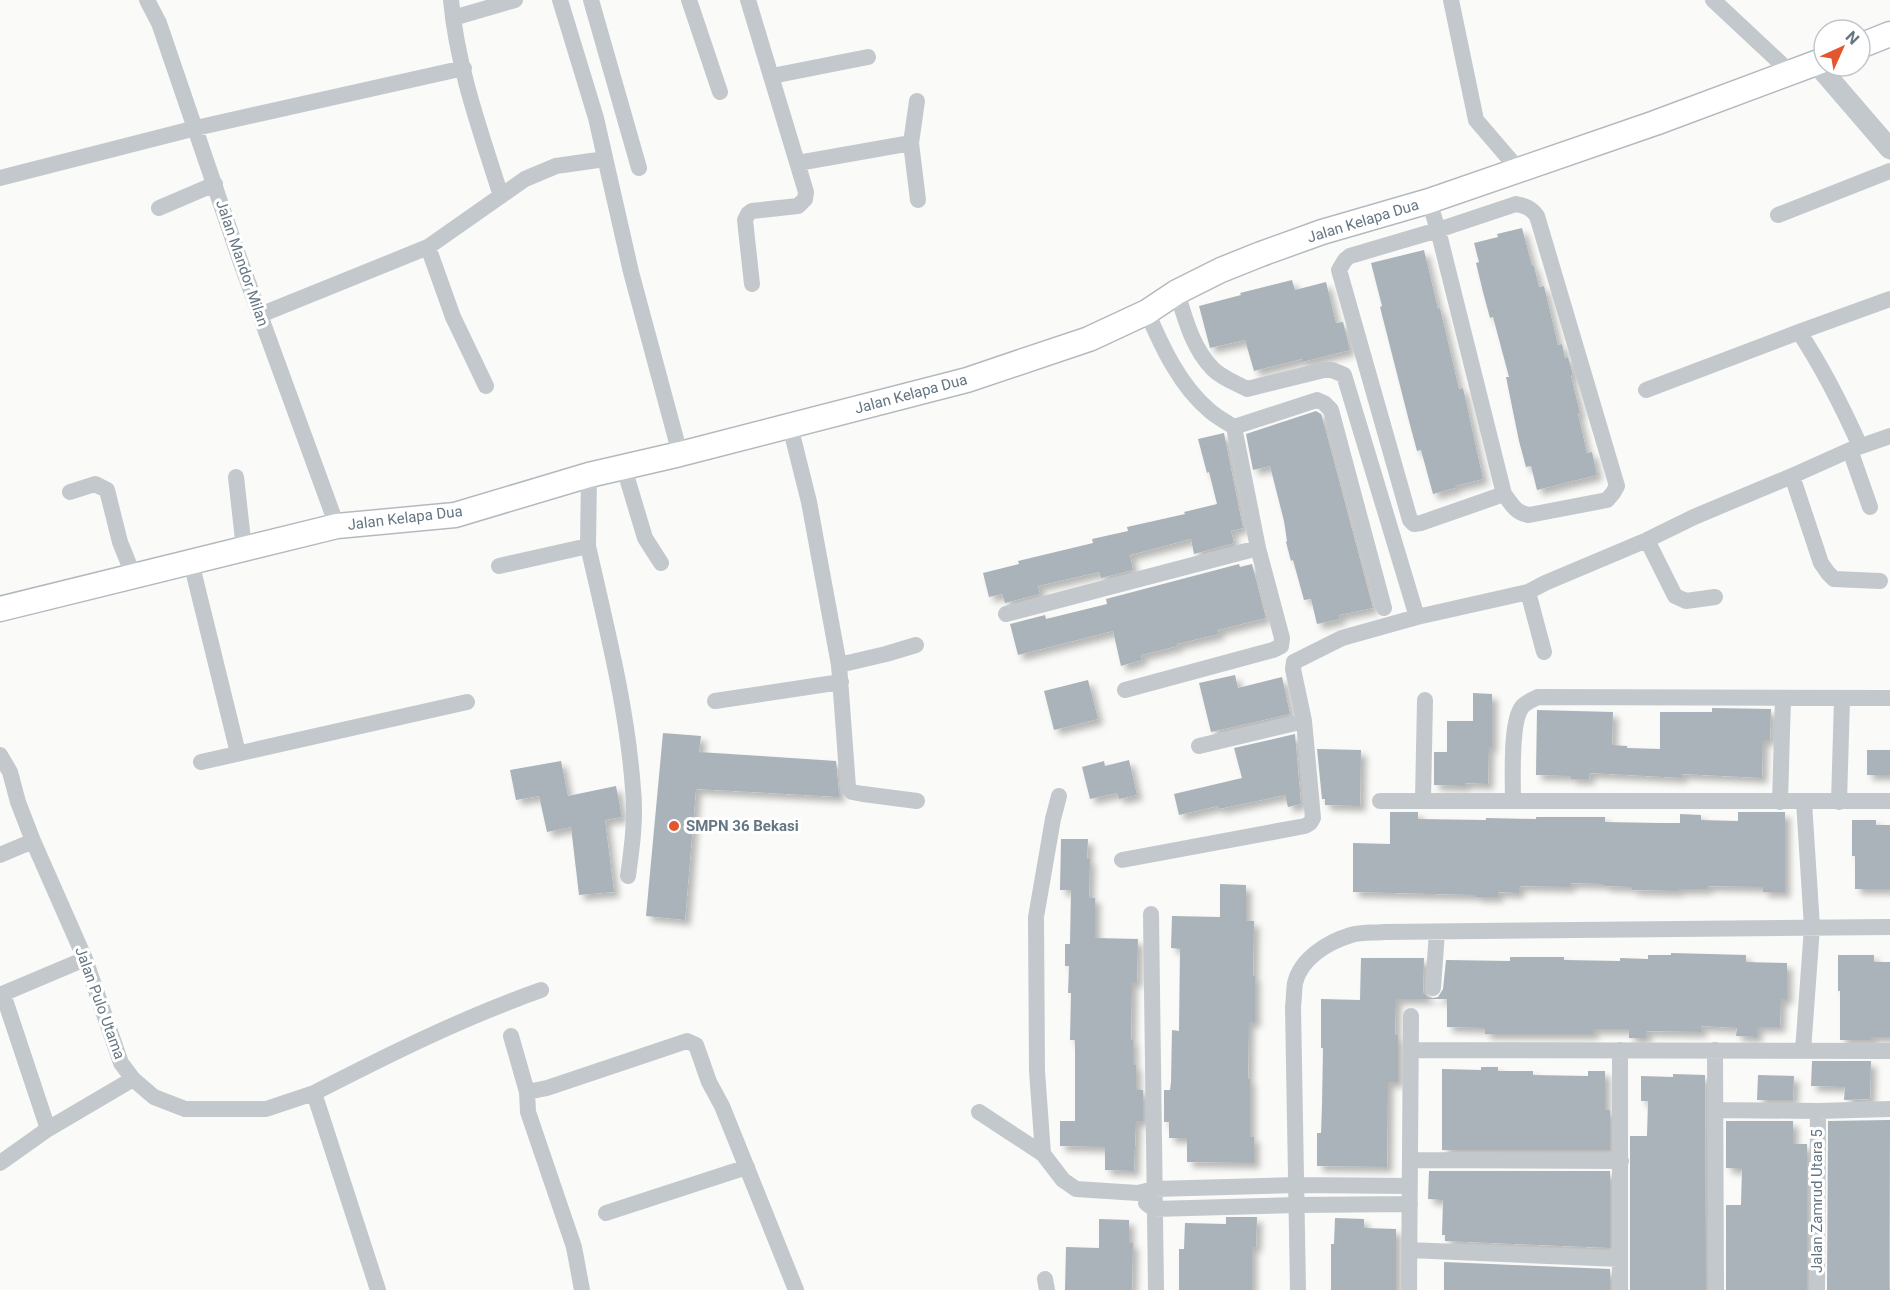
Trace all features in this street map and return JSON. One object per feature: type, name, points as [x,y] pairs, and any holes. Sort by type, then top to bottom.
[{"type":"main road","points":[[1872,41],[1890,34]]},
{"type":"main road","name":"Jalan Kelapa Dua","points":[[0,609],[337,526],[455,515],[589,475],[680,454],[967,380],[1089,339],[1147,312],[1177,292],[1221,270],[1261,254],[1322,232],[1429,201],[1655,123],[1812,64]]},
{"type":"street","name":"Jalan Mandor Milan","points":[[147,0],[159,23],[260,315],[337,526]]},
{"type":"street","points":[[451,0],[453,18],[476,117],[501,196]]},
{"type":"street","points":[[453,18],[515,0]]},
{"type":"street","points":[[560,0],[596,118],[631,272],[680,454]]},
{"type":"street","points":[[591,0],[639,168]]},
{"type":"street","points":[[689,0],[720,92]]},
{"type":"street","points":[[748,0],[806,192],[805,200],[798,206],[748,214],[746,220],[752,284]]},
{"type":"street","points":[[1451,0],[1476,120],[1518,170]]},
{"type":"street","points":[[1713,0],[1790,72]]},
{"type":"street","points":[[772,76],[868,57]]},
{"type":"street","points":[[0,178],[196,128],[464,68]]},
{"type":"street","points":[[1834,78],[1890,149]]},
{"type":"street","points":[[917,101],[911,143],[918,200]]},
{"type":"street","points":[[798,163],[911,143]]},
{"type":"street","points":[[260,315],[428,247],[525,179],[556,166],[605,159]]},
{"type":"street","points":[[1778,215],[1890,171]]},
{"type":"street","points":[[159,208],[214,184]]},
{"type":"street","points":[[1429,201],[1438,230],[1504,494],[1515,510],[1529,515],[1607,500],[1617,486],[1537,216],[1526,206],[1516,204],[1438,230],[1350,256],[1341,265],[1340,277],[1410,520],[1414,524],[1421,523],[1504,494]]},
{"type":"street","points":[[428,247],[453,317],[486,386]]},
{"type":"street","points":[[1177,292],[1200,354],[1215,371],[1246,389],[1324,370],[1332,370],[1344,375],[1417,617]]},
{"type":"street","points":[[1646,390],[1890,299]]},
{"type":"street","points":[[1125,690],[1273,650],[1281,646],[1282,638],[1258,548],[1234,427],[1210,411],[1189,388],[1164,352],[1147,312]]},
{"type":"street","points":[[1799,332],[1837,395],[1855,448],[1870,507]]},
{"type":"street","points":[[1234,427],[1317,400],[1331,410],[1384,608]]},
{"type":"street","points":[[790,426],[809,502],[840,673],[849,790],[917,801]]},
{"type":"street","points":[[1122,860],[1305,826],[1310,823],[1312,818],[1304,721],[1293,669],[1294,662],[1342,638],[1417,617],[1528,592],[1694,517],[1855,448],[1890,436]]},
{"type":"street","points":[[624,468],[645,538],[661,564]]},
{"type":"street","points":[[589,475],[588,546],[622,699],[634,790],[633,835],[628,876]]},
{"type":"street","points":[[1792,476],[1821,563],[1828,573],[1834,579],[1880,581]]},
{"type":"street","points":[[236,477],[244,549]]},
{"type":"street","points":[[70,492],[95,484],[106,490],[120,542],[134,577]]},
{"type":"street","points":[[1647,540],[1675,596],[1686,601],[1715,597]]},
{"type":"street","points":[[499,566],[588,546]]},
{"type":"street","points":[[1006,614],[1258,548]]},
{"type":"street","points":[[191,562],[238,753]]},
{"type":"street","points":[[1528,592],[1544,652]]},
{"type":"street","points":[[715,701],[840,673],[886,654],[916,645]]},
{"type":"street","points":[[1513,801],[1514,736],[1520,709],[1528,701],[1538,697],[1890,698]]},
{"type":"street","points":[[1780,802],[1783,698]]},
{"type":"street","points":[[1839,802],[1842,699]]},
{"type":"street","points":[[1423,800],[1425,700]]},
{"type":"street","points":[[201,762],[467,702]]},
{"type":"street","points":[[1198,746],[1304,721]]},
{"type":"street","name":"Jalan Pulo Utama","points":[[0,755],[9,771],[33,841],[86,959],[121,1063],[133,1079],[154,1097],[185,1108],[266,1109],[314,1092],[400,1048],[495,1006],[541,990]]},
{"type":"street","points":[[1043,1154],[1037,1071],[1036,917],[1059,796]]},
{"type":"street","points":[[1380,801],[1890,801]]},
{"type":"street","points":[[1803,1051],[1812,927],[1804,802]]},
{"type":"street","points":[[0,855],[33,841]]},
{"type":"street","points":[[1151,914],[1146,1191],[1154,1209],[1156,1290]]},
{"type":"street","points":[[1298,1290],[1293,1007],[1295,982],[1303,966],[1313,955],[1329,944],[1352,934],[1384,932],[1890,927]]},
{"type":"street","points":[[1433,988],[1437,932]]},
{"type":"street","points":[[48,1129],[2,995],[86,959]]},
{"type":"street","points":[[1409,1290],[1411,1016]]},
{"type":"street","points":[[511,1036],[527,1092],[528,1113],[574,1247],[582,1290]]},
{"type":"street","points":[[527,1092],[547,1088],[687,1041],[696,1045],[703,1059],[709,1082],[722,1106],[796,1290]]},
{"type":"street","points":[[1411,1050],[1890,1051]]},
{"type":"street","points":[[1620,1050],[1620,1290]]},
{"type":"street","points":[[1715,1050],[1716,1290]]},
{"type":"street","points":[[0,1163],[48,1129],[133,1079]]},
{"type":"street","points":[[314,1092],[378,1290]]},
{"type":"street","points":[[1716,1110],[1890,1109]]},
{"type":"street","name":"Jalan Zamrud Utara 5","points":[[1817,1290],[1818,1111]]},
{"type":"street","points":[[980,1112],[1043,1154],[1063,1180],[1076,1189],[1146,1191],[1296,1185],[1410,1186]]},
{"type":"street","points":[[1410,1160],[1620,1161]]},
{"type":"street","points":[[606,1214],[747,1167]]},
{"type":"street","points":[[1154,1209],[1410,1204]]},
{"type":"street","points":[[1410,1250],[1620,1259]]},
{"type":"building","points":[[1522,228],[1539,287],[1544,286],[1558,345],[1562,344],[1565,358],[1568,357],[1587,453],[1592,452],[1597,475],[1537,490],[1531,466],[1526,467],[1519,441],[1506,377],[1509,377],[1493,317],[1490,318],[1483,292],[1474,243]]},
{"type":"building","points":[[1424,250],[1459,389],[1463,388],[1483,479],[1433,494],[1421,450],[1417,451],[1371,263]]},
{"type":"building","points":[[1292,280],[1295,290],[1326,282],[1336,323],[1343,322],[1350,350],[1254,371],[1245,340],[1210,348],[1199,306]]},
{"type":"building","points":[[1316,411],[1321,414],[1373,608],[1339,615],[1340,619],[1317,624],[1311,599],[1304,600],[1293,560],[1291,561],[1270,466],[1253,470],[1246,434]]},
{"type":"building","points":[[1224,433],[1243,528],[1231,531],[1234,543],[1194,554],[1191,539],[1130,555],[1133,570],[1101,578],[1099,572],[1038,586],[1040,594],[1005,603],[1002,594],[989,597],[983,573],[1019,564],[1018,561],[1093,543],[1092,539],[1128,531],[1127,527],[1217,504],[1198,439]]},
{"type":"building","points":[[1239,564],[1240,567],[1252,564],[1266,618],[1218,630],[1219,634],[1141,655],[1142,660],[1121,666],[1113,631],[1018,655],[1010,624],[1045,615],[1046,619],[1107,604],[1106,599]]},
{"type":"building","points":[[1235,675],[1238,688],[1282,677],[1290,714],[1211,732],[1199,683]]},
{"type":"building","points":[[1088,680],[1098,719],[1054,730],[1044,691]]},
{"type":"building","points":[[1473,693],[1492,694],[1492,747],[1489,747],[1488,784],[1434,785],[1434,752],[1447,752],[1447,721],[1473,721]]},
{"type":"building","points":[[1712,708],[1771,709],[1770,740],[1763,740],[1762,778],[1682,774],[1682,778],[1590,773],[1589,779],[1571,779],[1571,776],[1536,775],[1537,710],[1613,712],[1612,745],[1660,749],[1660,712],[1712,712]]},
{"type":"building","points":[[663,733],[701,736],[699,752],[836,761],[839,797],[696,789],[685,920],[646,916]]},
{"type":"building","points":[[1295,734],[1301,804],[1288,807],[1285,795],[1179,815],[1174,794],[1242,778],[1234,748]]},
{"type":"building","points":[[1317,749],[1361,750],[1360,806],[1325,805],[1325,799],[1322,799]]},
{"type":"building","points":[[1867,750],[1890,750],[1890,775],[1867,775]]},
{"type":"building","points":[[1129,760],[1137,795],[1119,799],[1117,793],[1090,799],[1082,767],[1104,761],[1105,766]]},
{"type":"building","points":[[561,761],[568,796],[616,786],[622,817],[605,820],[614,892],[579,895],[571,827],[547,832],[539,796],[516,800],[510,770]]},
{"type":"building","points":[[1390,812],[1418,812],[1418,819],[1605,817],[1605,822],[1680,823],[1680,814],[1701,815],[1701,820],[1738,821],[1738,812],[1785,812],[1785,892],[1763,892],[1763,887],[1707,886],[1707,889],[1678,889],[1678,891],[1632,890],[1632,887],[1570,883],[1570,887],[1519,886],[1519,893],[1498,892],[1498,897],[1353,892],[1353,843],[1390,844]]},
{"type":"building","points":[[1852,820],[1876,820],[1876,825],[1890,825],[1890,889],[1855,889]]},
{"type":"building","points":[[1061,839],[1088,839],[1089,897],[1095,898],[1095,938],[1138,939],[1137,982],[1132,982],[1131,1040],[1133,1040],[1133,1065],[1136,1065],[1136,1089],[1143,1090],[1143,1121],[1136,1121],[1134,1171],[1105,1170],[1105,1147],[1060,1146],[1060,1121],[1075,1121],[1075,1040],[1070,1040],[1071,993],[1068,993],[1069,966],[1065,966],[1065,944],[1070,944],[1071,890],[1060,890]]},
{"type":"building","points":[[1220,884],[1246,885],[1246,921],[1254,921],[1255,1022],[1249,1022],[1248,1079],[1250,1079],[1250,1137],[1254,1137],[1254,1163],[1187,1162],[1187,1138],[1169,1138],[1169,1122],[1164,1122],[1164,1090],[1170,1090],[1171,1082],[1172,1030],[1179,1031],[1180,949],[1171,948],[1172,916],[1220,917]]},
{"type":"building","points":[[1671,953],[1746,955],[1746,962],[1787,963],[1787,999],[1781,999],[1780,1027],[1757,1027],[1757,1037],[1736,1036],[1737,1028],[1701,1026],[1701,1032],[1646,1031],[1646,1038],[1629,1038],[1629,1029],[1593,1029],[1593,1034],[1485,1034],[1485,1028],[1447,1027],[1447,999],[1396,999],[1395,1035],[1398,1035],[1398,1082],[1388,1082],[1387,1167],[1317,1166],[1317,1133],[1321,1133],[1322,1105],[1321,999],[1360,1000],[1361,958],[1424,958],[1423,992],[1433,998],[1438,997],[1443,989],[1446,960],[1510,961],[1510,957],[1564,957],[1564,960],[1620,961],[1620,958],[1648,959],[1648,955],[1671,955]]},
{"type":"building","points":[[1838,955],[1874,955],[1874,962],[1890,962],[1890,1037],[1871,1037],[1871,1040],[1840,1040]]},
{"type":"building","points":[[1812,1061],[1871,1061],[1870,1099],[1844,1100],[1845,1087],[1811,1086]]},
{"type":"building","points":[[1481,1067],[1498,1067],[1498,1071],[1533,1071],[1533,1075],[1588,1076],[1588,1071],[1605,1071],[1605,1110],[1610,1110],[1610,1150],[1442,1150],[1442,1069],[1481,1070]]},
{"type":"building","points":[[1673,1074],[1705,1075],[1706,1290],[1630,1290],[1630,1136],[1647,1136],[1648,1101],[1641,1101],[1641,1076],[1673,1077]]},
{"type":"building","points":[[1758,1075],[1794,1076],[1793,1100],[1757,1100]]},
{"type":"building","points":[[1890,1120],[1889,1290],[1827,1290],[1828,1121]]},
{"type":"building","points":[[1726,1121],[1793,1121],[1793,1144],[1807,1144],[1807,1290],[1726,1290],[1726,1205],[1741,1205],[1742,1169],[1726,1168]]},
{"type":"building","points":[[1429,1171],[1610,1171],[1610,1248],[1445,1241],[1445,1235],[1442,1235],[1443,1200],[1428,1199]]},
{"type":"building","points":[[1226,1217],[1257,1217],[1256,1247],[1252,1247],[1252,1290],[1179,1290],[1179,1249],[1184,1249],[1185,1223],[1226,1224]]},
{"type":"building","points":[[1335,1218],[1364,1219],[1364,1228],[1396,1229],[1396,1290],[1331,1290],[1331,1244],[1334,1244]]},
{"type":"building","points":[[1099,1219],[1129,1220],[1129,1243],[1133,1243],[1132,1290],[1065,1290],[1066,1247],[1099,1248]]},
{"type":"building","points":[[1444,1262],[1610,1269],[1610,1290],[1444,1290]]},
{"type":"place","name":"SMPN 36 Bekasi","points":[[674,826]]}]
